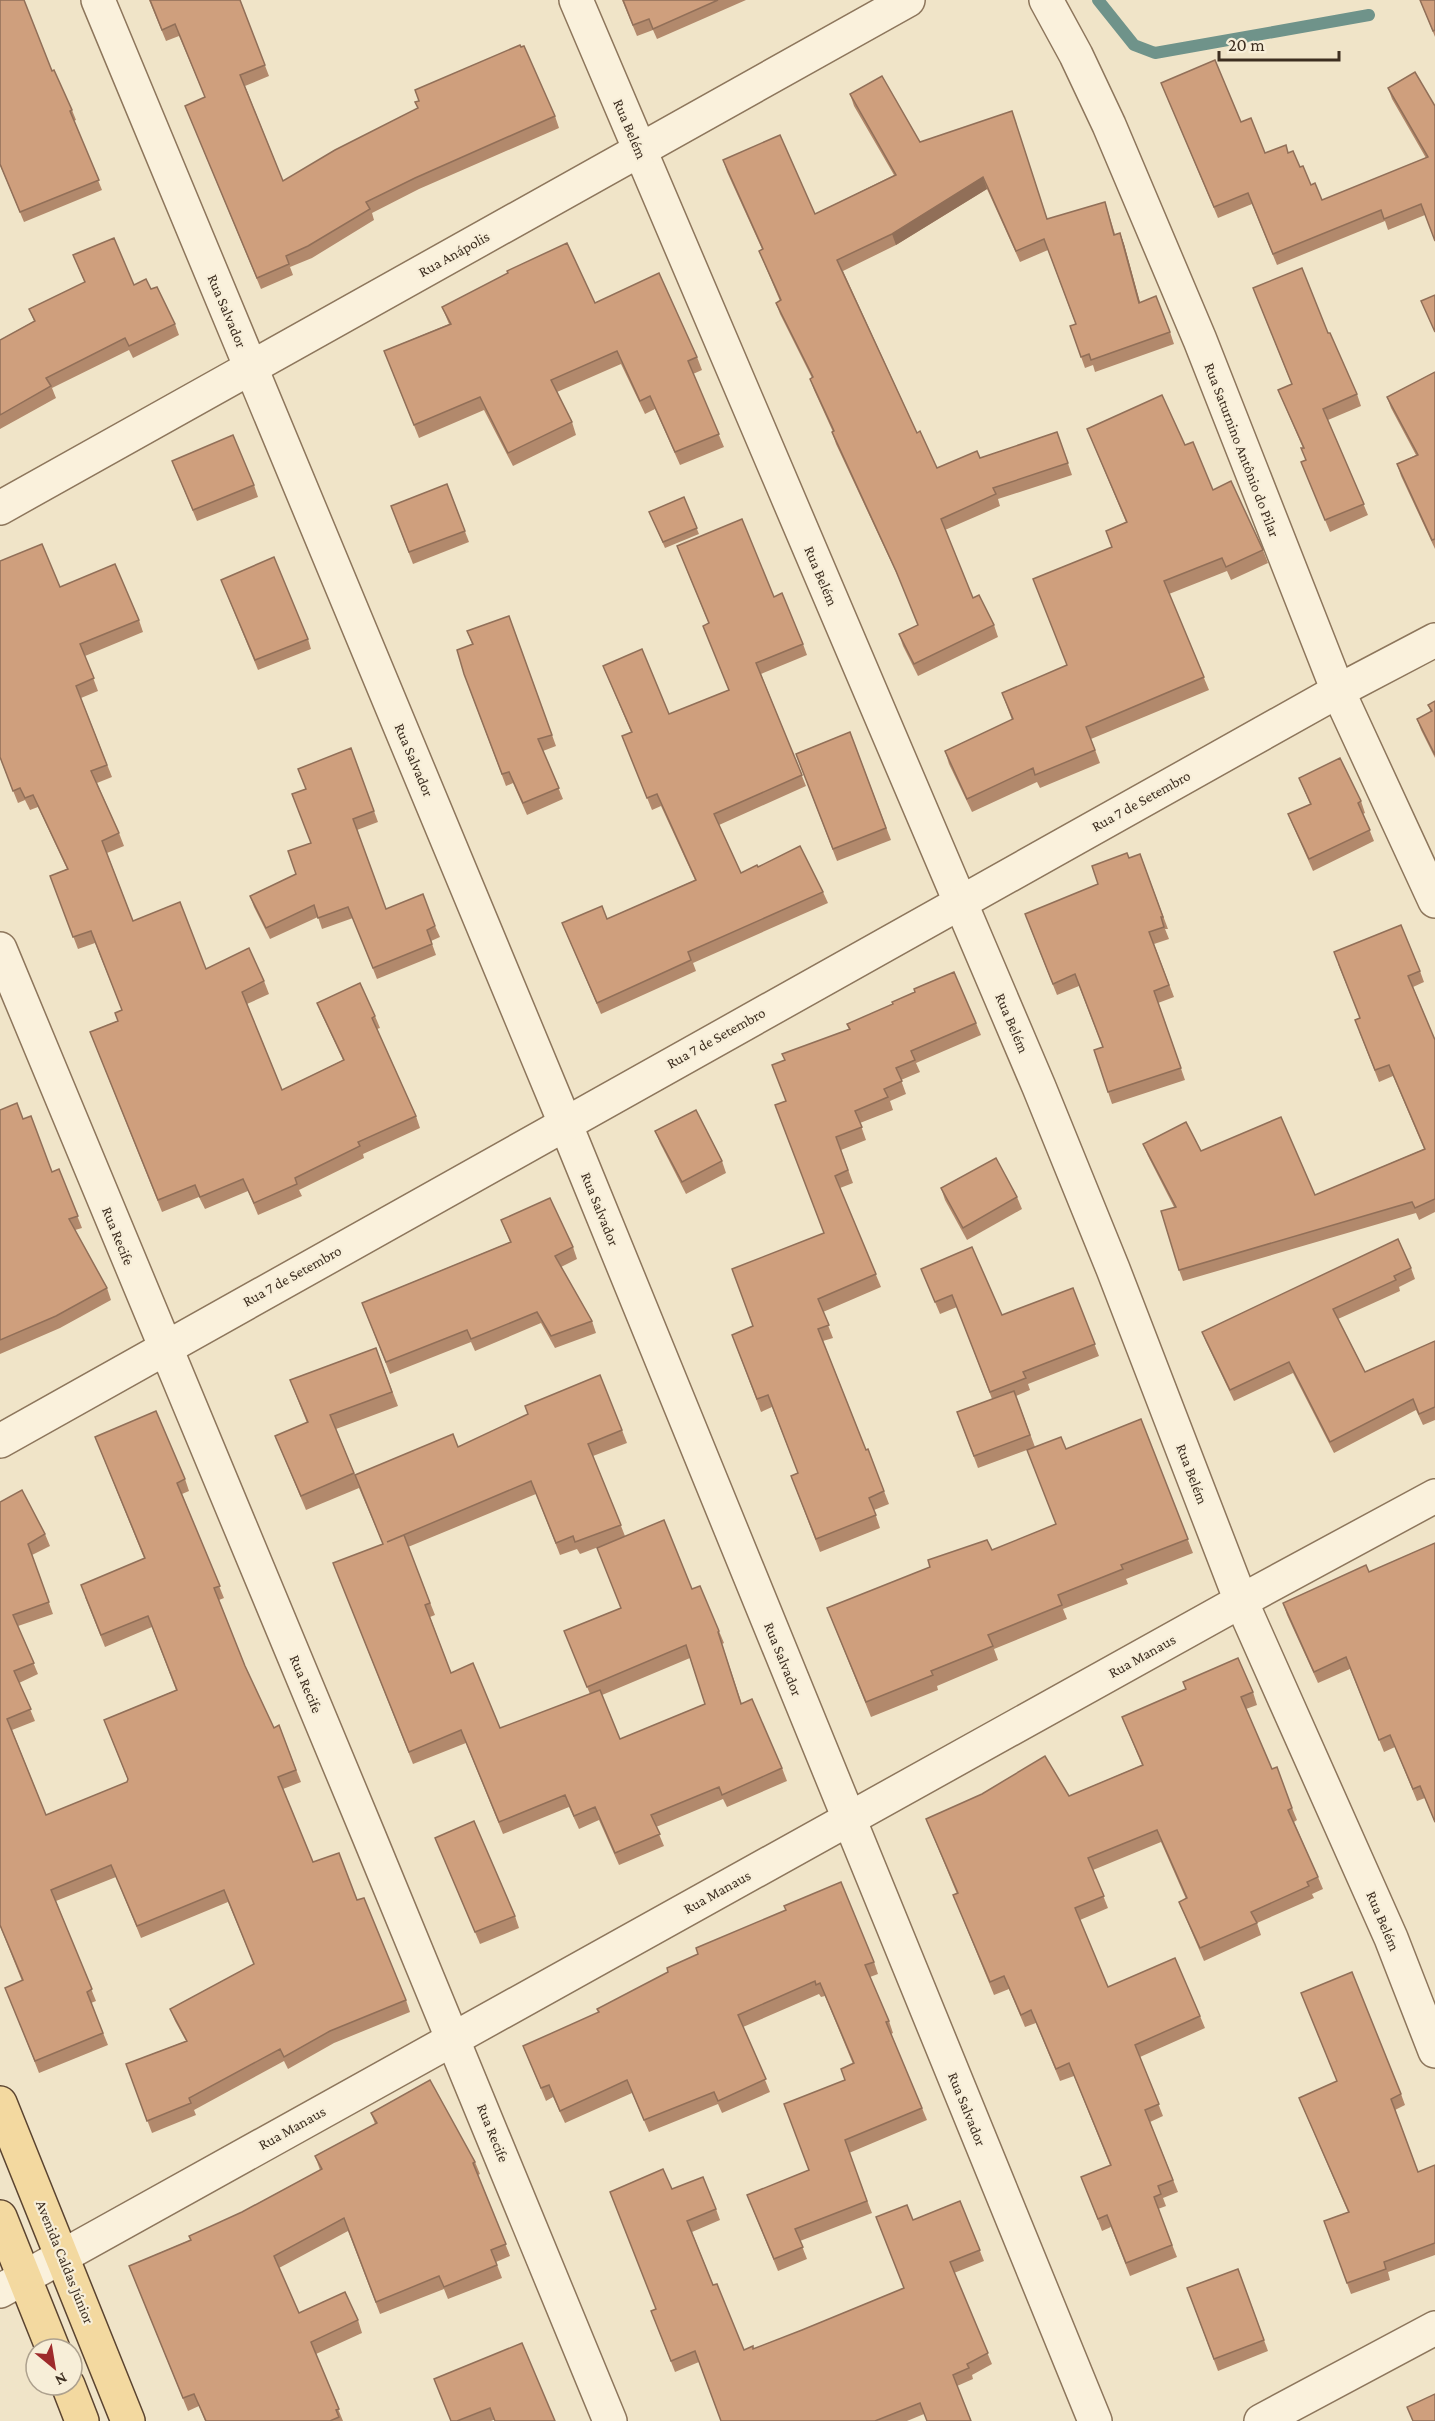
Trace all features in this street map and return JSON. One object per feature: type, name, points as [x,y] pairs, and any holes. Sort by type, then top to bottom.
[{"type":"main road","name":"Avenida Caldas Júnior","points":[[0,2103],[129,2421]]},
{"type":"main road","points":[[0,2217],[12,2284],[45,2337]]},
{"type":"main road","points":[[73,2397],[82,2421]]},
{"type":"street","name":"Rua Salvador","points":[[98,0],[565,1123],[1095,2421]]},
{"type":"street","name":"Rua Belém","points":[[576,0],[960,902],[1113,1269],[1241,1601],[1386,1928],[1435,2051]]},
{"type":"street","name":"Rua Anápolis","points":[[0,508],[908,0]]},
{"type":"street","name":"Rua Saturnino Antônio do Pilar","points":[[1046,0],[1076,55],[1109,125],[1200,340],[1338,691],[1435,901]]},
{"type":"street","name":"Rua 7 de Setembro","points":[[0,1441],[1338,691],[1435,640]]},
{"type":"street","name":"Rua Recife","points":[[0,949],[164,1348],[454,2037],[610,2421]]},
{"type":"street","name":"Rua Manaus","points":[[12,2284],[1241,1601],[1435,1496]]},
{"type":"street","points":[[1261,2421],[1435,2328]]},
{"type":"building","points":[[0,0],[24,0],[52,71],[54,70],[72,110],[70,111],[99,180],[20,212],[0,164]]},
{"type":"building","points":[[150,0],[240,0],[265,65],[240,75],[283,181],[335,150],[418,108],[415,102],[419,101],[415,90],[520,45],[524,46],[555,116],[366,202],[370,209],[308,246],[286,256],[289,264],[257,278],[185,106],[205,97],[175,24],[162,30]]},
{"type":"building","points":[[623,0],[718,0],[653,29],[649,19],[633,25]]},
{"type":"building","points":[[1420,0],[1435,0],[1435,30],[1433,31]]},
{"type":"building","points":[[1215,60],[1241,122],[1251,118],[1265,153],[1286,145],[1288,153],[1293,151],[1300,167],[1303,166],[1311,185],[1315,183],[1322,200],[1428,157],[1388,88],[1415,72],[1435,106],[1435,241],[1421,204],[1384,219],[1381,210],[1273,254],[1248,193],[1214,207],[1161,83]]},
{"type":"building","points":[[882,76],[920,142],[1012,111],[1047,219],[1105,202],[1114,235],[1120,233],[1139,303],[1156,296],[1170,332],[1091,360],[1089,354],[1081,357],[1070,326],[1076,324],[1044,239],[1016,251],[983,177],[892,234],[837,260],[917,433],[920,431],[937,468],[977,451],[980,458],[1057,432],[1068,463],[993,488],[996,494],[941,519],[973,598],[979,595],[994,625],[914,664],[899,634],[918,625],[896,571],[832,432],[834,431],[810,379],[813,377],[776,303],[781,300],[759,251],[763,249],[723,160],[780,135],[815,214],[896,175],[850,94]]},
{"type":"building","points":[[114,238],[134,285],[146,279],[151,289],[157,287],[175,324],[129,346],[125,338],[46,378],[51,386],[0,415],[0,340],[35,321],[29,309],[85,282],[73,255]]},
{"type":"building","points":[[567,243],[595,303],[659,273],[697,357],[688,361],[719,434],[675,452],[650,396],[640,401],[617,351],[551,380],[572,422],[508,453],[480,397],[414,425],[384,351],[451,324],[442,307],[508,273],[507,271]]},
{"type":"building","points":[[1302,268],[1328,333],[1330,333],[1357,394],[1323,409],[1364,504],[1325,520],[1301,462],[1306,460],[1301,448],[1304,448],[1278,390],[1292,384],[1253,288]]},
{"type":"building","points":[[1435,295],[1435,332],[1421,301]]},
{"type":"building","points":[[1435,372],[1435,539],[1432,540],[1397,464],[1418,455],[1387,397]]},
{"type":"building","points":[[1162,395],[1185,445],[1193,442],[1213,490],[1231,481],[1263,550],[1226,567],[1222,558],[1164,581],[1204,677],[1086,727],[1095,750],[1035,775],[1033,768],[967,799],[945,751],[1013,719],[1002,693],[1067,665],[1033,579],[1112,547],[1106,531],[1127,522],[1087,429]]},
{"type":"building","points":[[233,435],[254,485],[193,510],[172,461]]},
{"type":"building","points":[[447,484],[465,531],[409,552],[391,506]]},
{"type":"building","points":[[684,497],[697,528],[663,542],[649,512]]},
{"type":"building","points":[[742,519],[774,597],[782,593],[803,644],[756,663],[802,775],[714,814],[741,873],[800,846],[823,892],[688,952],[691,960],[597,1003],[562,923],[602,906],[607,919],[696,880],[657,794],[647,798],[622,736],[632,732],[603,666],[642,649],[669,714],[729,690],[703,626],[709,623],[677,546]]},
{"type":"building","points":[[42,544],[60,587],[115,564],[139,620],[80,644],[94,678],[76,686],[107,765],[91,771],[119,833],[102,841],[133,921],[180,902],[206,969],[249,948],[264,981],[242,992],[282,1090],[344,1060],[317,1003],[360,983],[375,1016],[372,1018],[416,1116],[358,1142],[360,1146],[295,1178],[297,1184],[254,1203],[243,1179],[200,1197],[195,1185],[158,1200],[90,1032],[118,1021],[115,1013],[122,1010],[91,931],[73,937],[50,876],[68,869],[33,795],[25,798],[20,788],[13,791],[0,757],[0,561]]},
{"type":"building","points":[[274,557],[308,639],[255,660],[221,580]]},
{"type":"building","points":[[509,616],[552,735],[538,739],[559,788],[523,803],[509,772],[502,774],[457,650],[473,644],[467,631]]},
{"type":"building","points":[[1435,701],[1435,755],[1417,719],[1432,711],[1428,705]]},
{"type":"building","points":[[850,732],[886,828],[833,849],[796,754]]},
{"type":"building","points":[[351,748],[374,811],[353,819],[386,909],[423,894],[435,926],[427,930],[432,944],[373,968],[348,907],[318,918],[314,905],[266,928],[250,896],[296,874],[288,851],[311,843],[292,794],[306,789],[298,769]]},
{"type":"building","points":[[1340,758],[1361,801],[1358,803],[1370,830],[1309,859],[1288,814],[1311,804],[1299,778]]},
{"type":"building","points":[[1127,853],[1129,858],[1140,854],[1163,917],[1161,917],[1164,927],[1149,932],[1169,985],[1154,991],[1181,1068],[1108,1092],[1094,1050],[1103,1047],[1075,974],[1053,984],[1025,914],[1098,884],[1092,866]]},
{"type":"building","points":[[1401,925],[1420,971],[1408,976],[1435,1040],[1435,1199],[1415,1208],[1412,1202],[1179,1270],[1161,1211],[1176,1207],[1143,1144],[1186,1122],[1201,1151],[1281,1117],[1315,1195],[1425,1149],[1389,1065],[1375,1070],[1355,1020],[1360,1018],[1334,952]]},
{"type":"building","points":[[954,972],[976,1023],[911,1051],[915,1060],[896,1068],[902,1081],[884,1089],[888,1097],[855,1111],[862,1127],[836,1137],[848,1170],[835,1176],[876,1274],[818,1299],[829,1325],[818,1329],[884,1491],[869,1498],[876,1515],[816,1539],[791,1476],[798,1473],[768,1395],[757,1399],[732,1335],[753,1326],[732,1269],[824,1233],[775,1105],[786,1101],[772,1065],[785,1060],[782,1054],[850,1029],[847,1024],[893,1004],[892,1002],[915,992],[914,989]]},
{"type":"building","points":[[17,1103],[23,1119],[31,1116],[52,1172],[59,1169],[78,1216],[69,1219],[107,1288],[56,1316],[0,1340],[0,1110]]},
{"type":"building","points":[[696,1110],[722,1161],[682,1182],[655,1131]]},
{"type":"building","points":[[996,1158],[1017,1197],[963,1228],[941,1188]]},
{"type":"building","points":[[550,1198],[573,1247],[555,1256],[592,1321],[551,1336],[537,1312],[471,1339],[467,1330],[386,1362],[362,1303],[511,1242],[501,1220]]},
{"type":"building","points":[[1398,1239],[1411,1268],[1394,1276],[1396,1280],[1333,1309],[1365,1372],[1435,1341],[1435,1407],[1419,1414],[1413,1399],[1330,1442],[1289,1362],[1230,1390],[1202,1332]]},
{"type":"building","points":[[972,1247],[1002,1315],[1073,1288],[1095,1344],[1023,1372],[1026,1378],[990,1392],[952,1295],[935,1302],[921,1269]]},
{"type":"building","points":[[376,1348],[392,1392],[330,1415],[354,1473],[301,1496],[275,1436],[308,1422],[290,1380]]},
{"type":"building","points":[[600,1375],[622,1430],[588,1444],[621,1525],[575,1542],[573,1536],[556,1543],[531,1481],[387,1542],[404,1535],[430,1603],[425,1605],[451,1673],[473,1663],[500,1728],[600,1690],[620,1739],[705,1704],[686,1645],[587,1687],[564,1631],[621,1608],[597,1548],[664,1520],[692,1589],[700,1586],[719,1631],[741,1704],[752,1699],[782,1768],[722,1795],[719,1787],[651,1815],[660,1834],[615,1853],[595,1807],[574,1816],[565,1795],[499,1822],[461,1730],[409,1752],[333,1563],[383,1544],[355,1475],[453,1434],[458,1447],[528,1414],[525,1406]]},
{"type":"building","points":[[1014,1391],[1030,1435],[974,1456],[957,1412]]},
{"type":"building","points":[[156,1411],[185,1479],[177,1483],[220,1586],[214,1588],[245,1666],[274,1728],[279,1725],[296,1770],[278,1777],[313,1862],[339,1853],[357,1900],[364,1898],[406,2000],[330,2031],[284,2057],[280,2049],[189,2098],[191,2103],[147,2121],[126,2064],[187,2041],[170,2009],[254,1964],[224,1890],[137,1926],[111,1865],[51,1890],[92,1989],[87,1992],[103,2033],[35,2061],[5,1988],[23,1980],[0,1925],[0,1502],[22,1490],[45,1534],[28,1544],[49,1602],[13,1615],[34,1663],[14,1671],[31,1709],[7,1719],[46,1815],[127,1782],[128,1779],[104,1720],[177,1690],[148,1616],[101,1635],[81,1585],[145,1558],[95,1437]]},
{"type":"building","points":[[1141,1419],[1188,1539],[1121,1565],[1123,1569],[1058,1595],[1062,1605],[988,1635],[993,1646],[931,1671],[933,1675],[866,1702],[827,1608],[930,1567],[928,1560],[987,1540],[992,1550],[1056,1524],[1027,1450],[1061,1437],[1066,1449]]},
{"type":"building","points":[[1435,1543],[1435,1822],[1420,1786],[1413,1789],[1390,1735],[1379,1740],[1346,1657],[1314,1672],[1283,1603],[1366,1565],[1369,1572]]},
{"type":"building","points":[[1238,1658],[1253,1692],[1241,1697],[1272,1769],[1277,1767],[1292,1808],[1288,1810],[1318,1877],[1307,1882],[1309,1886],[1251,1912],[1257,1923],[1200,1948],[1179,1902],[1187,1898],[1157,1830],[1088,1858],[1104,1896],[1075,1908],[1108,1987],[1175,1958],[1200,2016],[1135,2045],[1159,2104],[1145,2110],[1173,2180],[1158,2186],[1161,2194],[1154,2197],[1172,2245],[1126,2263],[1107,2215],[1098,2219],[1081,2177],[1111,2165],[1069,2063],[1056,2069],[1031,2010],[1021,2015],[1004,1976],[990,1982],[953,1895],[958,1893],[926,1819],[982,1794],[1045,1756],[1069,1796],[1143,1765],[1122,1717],[1186,1689],[1183,1682]]},
{"type":"building","points":[[474,1821],[515,1916],[475,1932],[435,1838]]},
{"type":"building","points":[[841,1882],[874,1962],[865,1965],[922,2108],[845,2140],[867,2201],[795,2229],[803,2247],[774,2259],[747,2195],[809,2170],[784,2104],[845,2080],[841,2069],[854,2063],[820,1983],[816,1985],[815,1981],[738,2015],[766,2079],[718,2101],[714,2092],[644,2120],[627,2080],[560,2111],[549,2085],[541,2088],[523,2046],[599,2012],[597,2009],[668,1972],[667,1968],[698,1954],[696,1948],[786,1910],[784,1906]]},
{"type":"building","points":[[1352,1972],[1401,2094],[1391,2099],[1418,2172],[1435,2165],[1435,2243],[1384,2262],[1386,2269],[1347,2283],[1324,2221],[1349,2212],[1299,2098],[1337,2081],[1301,1993]]},
{"type":"building","points":[[430,2080],[475,2162],[473,2163],[506,2244],[491,2250],[497,2265],[444,2287],[439,2276],[376,2302],[344,2218],[274,2256],[299,2313],[345,2292],[358,2320],[311,2342],[339,2409],[336,2410],[339,2417],[330,2421],[206,2421],[194,2394],[183,2398],[129,2266],[191,2240],[189,2236],[242,2212],[322,2169],[315,2156],[377,2123],[371,2113]]},
{"type":"building","points":[[663,2169],[672,2189],[703,2177],[716,2209],[687,2221],[713,2285],[717,2284],[744,2350],[753,2346],[753,2349],[904,2288],[876,2217],[907,2205],[913,2220],[960,2201],[980,2250],[950,2262],[988,2353],[967,2364],[969,2368],[953,2375],[971,2421],[927,2421],[920,2403],[875,2421],[721,2421],[695,2351],[671,2361],[651,2311],[656,2309],[610,2192]]},
{"type":"building","points":[[1238,2269],[1264,2340],[1214,2359],[1187,2288]]},
{"type":"building","points":[[522,2343],[555,2421],[495,2421],[490,2408],[457,2421],[451,2421],[434,2379]]},
{"type":"building","points":[[1435,2394],[1435,2421],[1413,2421],[1407,2407]]},
{"type":"waterway","points":[[1098,0],[1134,45],[1155,53],[1369,15]]}]
